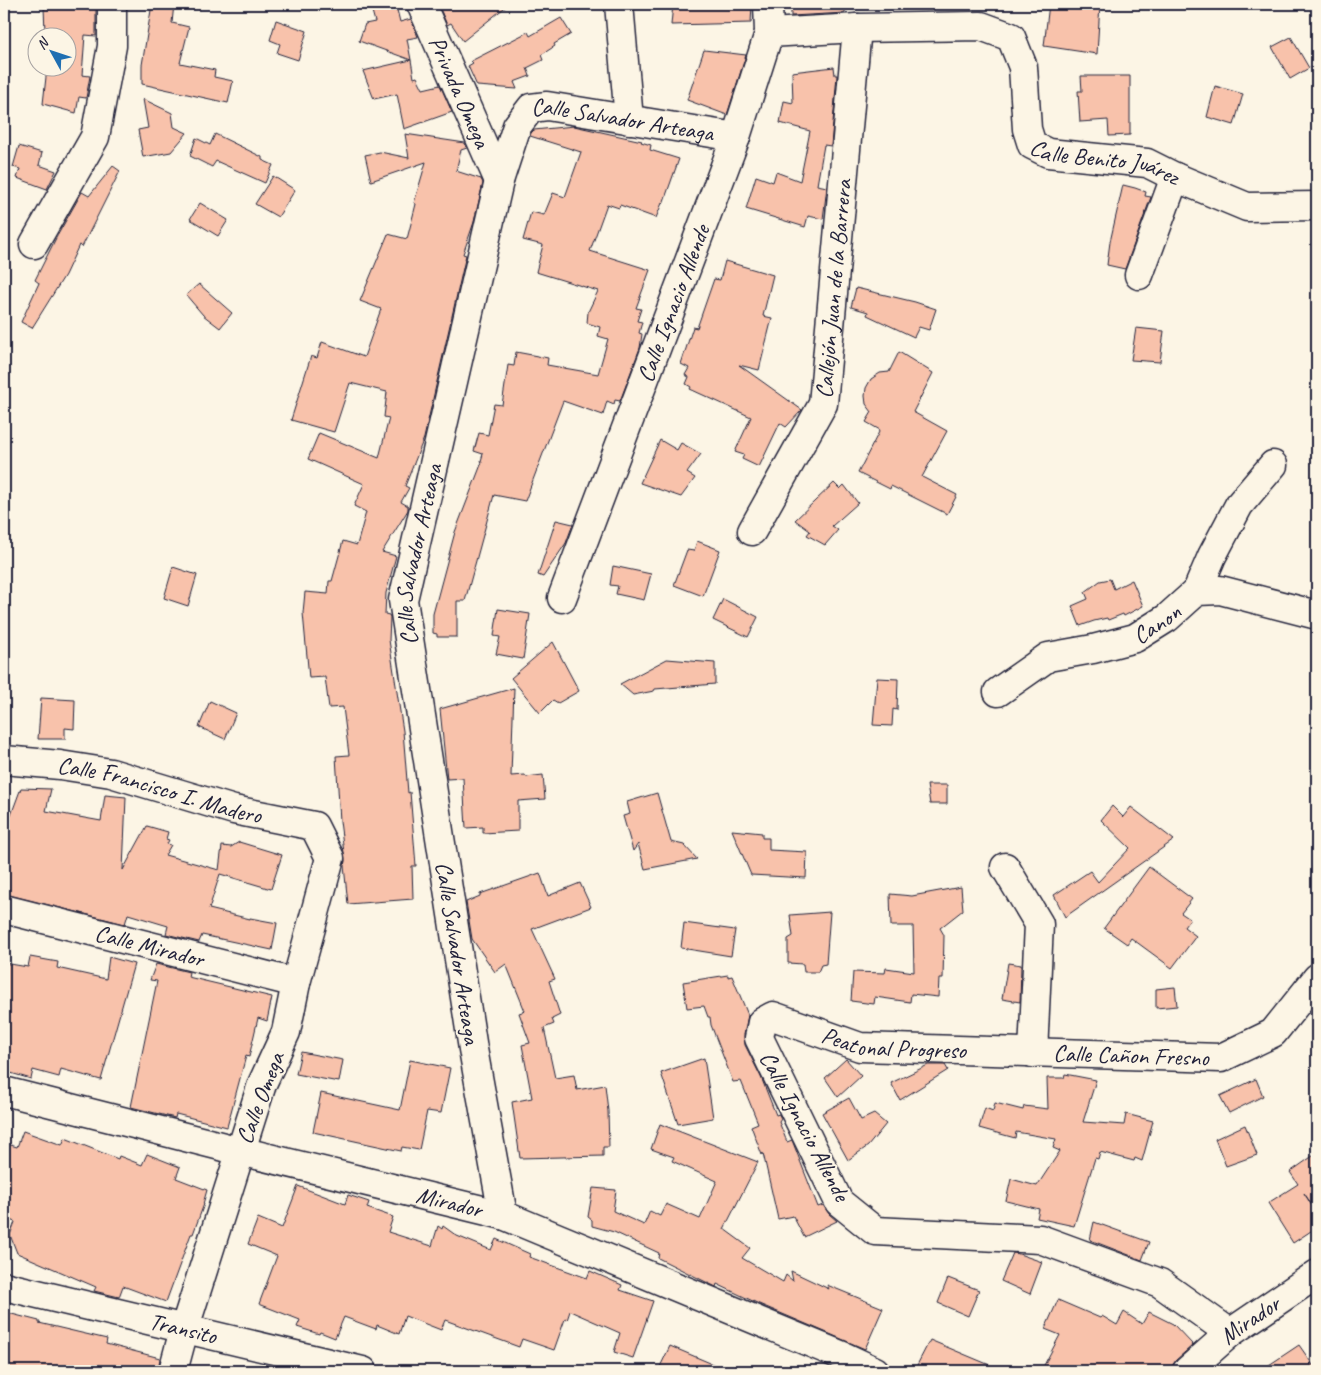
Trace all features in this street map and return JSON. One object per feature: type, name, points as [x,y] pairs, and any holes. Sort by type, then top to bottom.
[{"type":"street","points":[[34,244],[95,137],[112,46],[112,4]]},
{"type":"street","name":"Privada Omega","points":[[421,4],[499,181]]},
{"type":"street","points":[[619,4],[629,120]]},
{"type":"street","name":"Calle Ignacio Allende","points":[[562,598],[736,137],[769,33],[768,4]]},
{"type":"street","name":"Calle Benito Juárez","points":[[769,33],[857,28],[981,26],[1011,37],[1023,67],[1027,129],[1032,145],[1048,153],[1148,163],[1175,177],[1247,207],[1317,206]]},
{"type":"street","name":"Callejón Juan de la Barrera","points":[[752,531],[823,404],[857,28]]},
{"type":"street","name":"Calle Salvador Arteaga","points":[[503,1215],[473,1049],[403,600],[499,181],[517,126],[531,108],[547,106],[736,137]]},
{"type":"street","points":[[1139,275],[1175,177]]},
{"type":"street","points":[[1197,592],[1212,556],[1239,505],[1273,465]]},
{"type":"street","name":"Canon","points":[[998,692],[1048,657],[1093,649],[1135,638],[1166,618],[1197,592],[1220,590],[1317,615]]},
{"type":"street","name":"Calle Francisco I. Madero","points":[[4,760],[26,761],[111,773],[234,810],[314,826]]},
{"type":"street","name":"Calle Omega","points":[[173,1371],[184,1330],[262,1084],[286,1032],[296,982],[330,858],[314,826]]},
{"type":"street","points":[[1005,867],[1039,924],[1033,1053]]},
{"type":"street","name":"Calle Mirador","points":[[4,909],[296,982]]},
{"type":"street","name":"Calle Cañon Fresno","points":[[1033,1053],[1221,1058],[1274,1033],[1317,978]]},
{"type":"street","name":"Peatonal Progreso","points":[[762,1022],[774,1016],[860,1047],[1033,1053]]},
{"type":"street","name":"Calle Ignacio Allende","points":[[762,1022],[759,1038],[839,1202],[875,1231],[1040,1239],[1160,1283],[1230,1333]]},
{"type":"street","name":"Mirador","points":[[4,1091],[503,1215],[843,1364],[875,1371]]},
{"type":"street","name":"Mirador","points":[[1193,1368],[1230,1333],[1317,1274]]},
{"type":"street","name":"Transito","points":[[4,1286],[363,1371]]},
{"type":"building","points":[[47,4],[96,4],[96,36],[85,35],[82,75],[90,76],[86,98],[79,97],[76,113],[43,104],[46,78],[78,78],[78,28],[45,28],[44,8],[47,8]]},
{"type":"building","points":[[152,4],[174,4],[172,23],[189,27],[180,63],[215,70],[214,77],[233,81],[228,103],[142,84],[142,65]]},
{"type":"building","points":[[438,4],[509,4],[463,41],[451,23],[447,25]]},
{"type":"building","points":[[673,4],[752,4],[751,23],[671,25]]},
{"type":"building","points":[[791,4],[845,4],[845,13],[791,16]]},
{"type":"building","points":[[1049,4],[1100,4],[1097,54],[1044,46]]},
{"type":"building","points":[[396,6],[400,22],[411,19],[418,37],[407,39],[411,60],[359,41],[365,24],[375,22],[372,11]]},
{"type":"building","points":[[561,18],[571,34],[554,44],[555,46],[541,55],[543,60],[527,68],[530,76],[514,82],[517,89],[477,86],[468,66],[473,63],[471,61],[528,32],[530,36]]},
{"type":"building","points":[[276,20],[307,31],[298,60],[277,53],[280,44],[270,40]]},
{"type":"building","points":[[1291,37],[1309,68],[1290,79],[1272,47]]},
{"type":"building","points":[[704,50],[746,55],[727,115],[687,100]]},
{"type":"building","points":[[411,60],[414,78],[417,77],[423,89],[440,85],[452,112],[404,129],[397,94],[374,99],[363,71]]},
{"type":"building","points":[[834,67],[835,75],[837,75],[831,146],[824,145],[817,185],[827,187],[823,219],[808,216],[805,227],[746,209],[756,176],[773,182],[776,172],[800,181],[810,131],[780,123],[784,101],[793,103],[792,72]]},
{"type":"building","points":[[1081,76],[1130,76],[1130,135],[1109,136],[1108,120],[1080,122],[1078,91],[1082,91]]},
{"type":"building","points":[[1215,86],[1243,94],[1234,125],[1207,117]]},
{"type":"building","points":[[143,99],[172,113],[174,127],[187,133],[171,152],[143,157],[138,130],[148,128]]},
{"type":"building","points":[[574,126],[642,141],[651,145],[650,150],[679,159],[656,218],[620,205],[619,208],[607,204],[590,251],[650,270],[636,308],[641,309],[637,321],[642,322],[639,333],[642,334],[640,348],[620,401],[615,400],[614,404],[607,401],[603,415],[563,401],[525,501],[494,495],[465,601],[457,601],[457,637],[437,637],[437,634],[433,633],[433,614],[455,532],[482,462],[483,454],[474,451],[479,433],[488,435],[494,404],[502,405],[508,365],[514,366],[516,352],[548,358],[547,365],[598,374],[608,339],[598,336],[600,327],[587,323],[588,312],[598,291],[536,272],[543,245],[523,240],[531,212],[544,215],[553,193],[565,197],[581,152],[530,136],[531,133],[534,130]]},
{"type":"building","points":[[215,134],[262,157],[262,160],[273,165],[265,183],[216,161],[212,167],[190,156],[196,138],[210,145]]},
{"type":"building","points":[[405,134],[465,143],[467,148],[461,150],[456,171],[481,179],[483,183],[474,222],[463,254],[466,255],[424,438],[405,486],[409,488],[401,502],[408,506],[408,510],[382,552],[396,556],[386,593],[385,614],[390,617],[389,640],[403,731],[408,793],[410,792],[416,866],[412,866],[413,899],[348,904],[336,756],[349,755],[343,707],[329,708],[325,677],[309,678],[303,613],[305,592],[328,594],[329,581],[332,581],[343,541],[357,545],[366,512],[354,506],[364,484],[308,459],[319,433],[379,458],[389,418],[384,417],[387,392],[350,383],[334,432],[291,420],[311,356],[317,358],[322,342],[364,357],[381,309],[360,301],[388,234],[407,239],[416,204],[414,203],[426,162],[371,181],[365,155],[380,152],[409,158]]},
{"type":"building","points":[[19,146],[42,153],[39,165],[56,171],[47,189],[17,178],[20,169],[13,167]]},
{"type":"building","points":[[113,166],[120,171],[82,247],[79,245],[65,275],[32,328],[21,322],[39,283],[35,280],[56,238],[82,192],[89,196]]},
{"type":"building","points":[[273,176],[295,190],[278,217],[255,204]]},
{"type":"building","points":[[1123,185],[1146,192],[1145,196],[1151,197],[1125,269],[1107,265],[1110,242]]},
{"type":"building","points":[[200,203],[228,220],[218,236],[190,219]]},
{"type":"building","points":[[725,261],[773,275],[763,316],[772,318],[759,370],[739,365],[802,410],[786,427],[780,423],[759,467],[742,459],[744,455],[735,452],[751,417],[690,389],[691,387],[686,384],[689,377],[685,375],[689,368],[681,364],[693,327],[697,328],[714,279],[720,280]]},
{"type":"building","points":[[199,284],[232,313],[220,328],[203,315],[186,295]]},
{"type":"building","points":[[856,288],[936,309],[929,330],[919,327],[914,337],[867,315],[868,312],[851,307]]},
{"type":"building","points":[[1136,328],[1164,331],[1160,362],[1131,360]]},
{"type":"building","points":[[899,352],[933,373],[913,412],[947,431],[922,477],[957,495],[947,514],[891,486],[890,489],[858,473],[880,430],[866,422],[872,412],[866,404],[866,388],[871,379],[880,373],[889,372]]},
{"type":"building","points":[[660,440],[677,450],[681,443],[701,454],[687,473],[695,478],[681,497],[640,483]]},
{"type":"building","points":[[834,483],[840,489],[844,485],[858,503],[832,526],[838,530],[825,545],[807,535],[810,531],[795,520]]},
{"type":"building","points":[[556,520],[573,524],[566,543],[543,577],[538,575]]},
{"type":"building","points":[[697,541],[720,550],[703,596],[674,585],[687,550],[694,551]]},
{"type":"building","points":[[613,566],[651,574],[644,600],[616,594],[618,586],[610,585]]},
{"type":"building","points":[[173,567],[197,575],[188,606],[164,598]]},
{"type":"building","points":[[1110,579],[1114,589],[1132,580],[1143,606],[1124,616],[1123,614],[1108,620],[1107,618],[1080,626],[1072,606],[1088,599],[1085,592],[1100,581]]},
{"type":"building","points":[[723,599],[758,617],[748,637],[713,620]]},
{"type":"building","points":[[498,609],[530,614],[523,659],[496,654],[500,637],[494,636]]},
{"type":"building","points":[[553,642],[579,691],[558,703],[553,700],[540,713],[511,678]]},
{"type":"building","points":[[667,659],[715,663],[715,684],[655,689],[654,691],[633,695],[620,684]]},
{"type":"building","points":[[877,678],[898,679],[897,710],[893,709],[892,726],[873,725]]},
{"type":"building","points":[[514,688],[511,776],[543,775],[545,799],[518,801],[518,831],[483,833],[483,827],[466,828],[463,778],[447,779],[440,709]]},
{"type":"building","points":[[41,698],[75,700],[74,729],[65,728],[65,739],[38,739]]},
{"type":"building","points":[[210,701],[236,713],[225,739],[199,727]]},
{"type":"building","points":[[927,785],[947,785],[947,804],[930,804]]},
{"type":"building","points":[[21,788],[51,789],[46,811],[101,821],[105,795],[126,797],[123,870],[147,826],[168,832],[166,839],[169,840],[167,844],[171,845],[165,855],[219,870],[222,846],[231,847],[239,842],[282,855],[271,889],[220,874],[209,909],[250,919],[277,923],[272,950],[202,935],[199,942],[166,934],[168,926],[128,914],[125,924],[4,894],[4,834]]},
{"type":"building","points":[[657,793],[671,842],[684,845],[697,859],[645,869],[638,844],[633,851],[623,816],[630,814],[627,802]]},
{"type":"building","points":[[1112,806],[1123,817],[1131,807],[1174,840],[1065,917],[1054,895],[1090,871],[1098,882],[1130,848],[1101,820]]},
{"type":"building","points":[[732,830],[762,833],[762,838],[769,838],[769,850],[807,852],[806,878],[751,875]]},
{"type":"building","points":[[1149,867],[1192,899],[1181,913],[1190,919],[1184,927],[1196,936],[1172,968],[1131,938],[1127,944],[1104,928]]},
{"type":"building","points":[[540,873],[548,896],[580,883],[591,907],[532,929],[555,979],[549,981],[560,1015],[552,1019],[554,1024],[544,1028],[555,1078],[574,1075],[577,1090],[605,1085],[609,1147],[603,1147],[603,1156],[520,1158],[512,1102],[532,1098],[522,1045],[530,1043],[519,1013],[525,1011],[506,964],[495,972],[472,939],[466,902],[480,896],[480,894]]},
{"type":"building","points":[[961,887],[963,910],[940,928],[944,935],[943,979],[939,979],[938,997],[911,994],[910,1002],[875,997],[874,1004],[851,1001],[853,972],[885,973],[886,968],[914,972],[913,926],[891,926],[890,894],[912,896]]},
{"type":"building","points":[[830,912],[826,964],[821,965],[818,972],[804,972],[803,964],[788,963],[788,939],[793,936],[790,915]]},
{"type":"building","points":[[684,923],[735,930],[731,956],[681,948]]},
{"type":"building","points":[[30,957],[58,962],[57,968],[106,979],[109,957],[134,964],[101,1080],[61,1069],[59,1077],[33,1070],[31,1079],[4,1071],[4,1038],[7,1022],[4,1021],[4,963],[28,967]]},
{"type":"building","points":[[1008,963],[1021,965],[1020,1002],[1002,999]]},
{"type":"building","points":[[156,964],[189,972],[188,977],[272,997],[267,1021],[258,1018],[249,1057],[246,1056],[227,1127],[176,1114],[175,1118],[131,1107],[157,981],[150,980]]},
{"type":"building","points":[[728,975],[728,977],[732,976],[748,1015],[744,1035],[745,1045],[761,1077],[776,1115],[779,1114],[781,1119],[779,1122],[787,1142],[792,1140],[818,1207],[823,1205],[837,1221],[804,1237],[793,1216],[778,1219],[763,1153],[762,1155],[751,1126],[758,1123],[741,1081],[733,1082],[711,1025],[710,1017],[708,1017],[704,1006],[687,1008],[683,982]]},
{"type":"building","points":[[1175,987],[1177,1006],[1156,1008],[1156,989]]},
{"type":"building","points":[[301,1052],[343,1060],[339,1082],[296,1074]]},
{"type":"building","points":[[704,1058],[713,1118],[678,1124],[661,1073]]},
{"type":"building","points":[[846,1059],[861,1076],[838,1097],[825,1078]]},
{"type":"building","points":[[410,1060],[450,1068],[441,1113],[427,1111],[419,1150],[402,1147],[401,1151],[313,1132],[321,1093],[400,1110]]},
{"type":"building","points":[[928,1065],[945,1065],[948,1070],[900,1100],[891,1083]]},
{"type":"building","points":[[1065,1074],[1096,1080],[1083,1122],[1124,1125],[1126,1114],[1153,1121],[1142,1161],[1135,1158],[1134,1161],[1100,1152],[1098,1159],[1095,1158],[1074,1226],[1037,1218],[1039,1209],[1006,1201],[1011,1179],[1037,1186],[1060,1151],[1053,1148],[1056,1139],[1016,1132],[1015,1138],[979,1128],[985,1108],[993,1111],[995,1103],[1023,1110],[1024,1106],[1048,1109],[1047,1078],[1064,1078]]},
{"type":"building","points":[[1256,1079],[1263,1096],[1229,1113],[1220,1096]]},
{"type":"building","points":[[849,1098],[861,1120],[874,1114],[886,1124],[868,1146],[848,1160],[822,1113]]},
{"type":"building","points":[[660,1124],[758,1162],[724,1229],[750,1248],[742,1258],[783,1282],[786,1275],[793,1281],[791,1271],[829,1289],[827,1285],[883,1308],[865,1349],[717,1284],[716,1287],[658,1258],[659,1253],[614,1232],[592,1226],[592,1220],[588,1217],[593,1188],[616,1190],[613,1211],[644,1225],[650,1211],[660,1216],[666,1204],[700,1219],[717,1181],[672,1161],[674,1157],[651,1149]]},
{"type":"building","points":[[1245,1125],[1257,1155],[1226,1166],[1215,1139]]},
{"type":"building","points":[[23,1131],[62,1145],[65,1138],[118,1159],[119,1156],[142,1165],[147,1154],[180,1167],[176,1178],[207,1190],[204,1204],[166,1302],[123,1286],[119,1297],[94,1291],[96,1287],[17,1253],[10,1235],[15,1222],[4,1218],[4,1143],[17,1147]]},
{"type":"building","points":[[1317,1153],[1317,1212],[1304,1193],[1317,1214],[1317,1227],[1293,1243],[1268,1203],[1298,1184],[1290,1172]]},
{"type":"building","points":[[298,1186],[345,1204],[348,1195],[369,1202],[367,1208],[393,1217],[388,1232],[432,1246],[438,1226],[442,1229],[443,1226],[457,1236],[491,1250],[496,1239],[530,1254],[529,1257],[587,1278],[590,1271],[622,1285],[620,1290],[653,1301],[633,1358],[614,1352],[620,1333],[570,1311],[567,1320],[565,1319],[554,1350],[522,1339],[519,1347],[445,1320],[441,1330],[405,1316],[399,1334],[377,1325],[376,1329],[344,1317],[335,1338],[320,1332],[319,1334],[297,1327],[300,1320],[259,1304],[277,1256],[248,1244],[258,1218],[282,1228]]},
{"type":"building","points":[[1094,1222],[1149,1242],[1142,1260],[1090,1240]]},
{"type":"building","points":[[1013,1253],[1042,1262],[1030,1294],[1001,1281]]},
{"type":"building","points":[[948,1278],[979,1290],[968,1316],[938,1303]]},
{"type":"building","points":[[1058,1300],[1100,1318],[1102,1316],[1117,1325],[1124,1312],[1142,1324],[1149,1312],[1173,1324],[1193,1345],[1176,1360],[1172,1366],[1172,1371],[1041,1371],[1060,1335],[1045,1329]]},
{"type":"building","points":[[4,1312],[39,1321],[39,1323],[107,1339],[106,1344],[160,1358],[158,1371],[20,1371],[4,1368]]},
{"type":"building","points":[[930,1340],[1004,1371],[914,1371]]},
{"type":"building","points":[[1299,1345],[1317,1371],[1260,1371]]},
{"type":"building","points":[[670,1346],[729,1371],[658,1371]]}]
